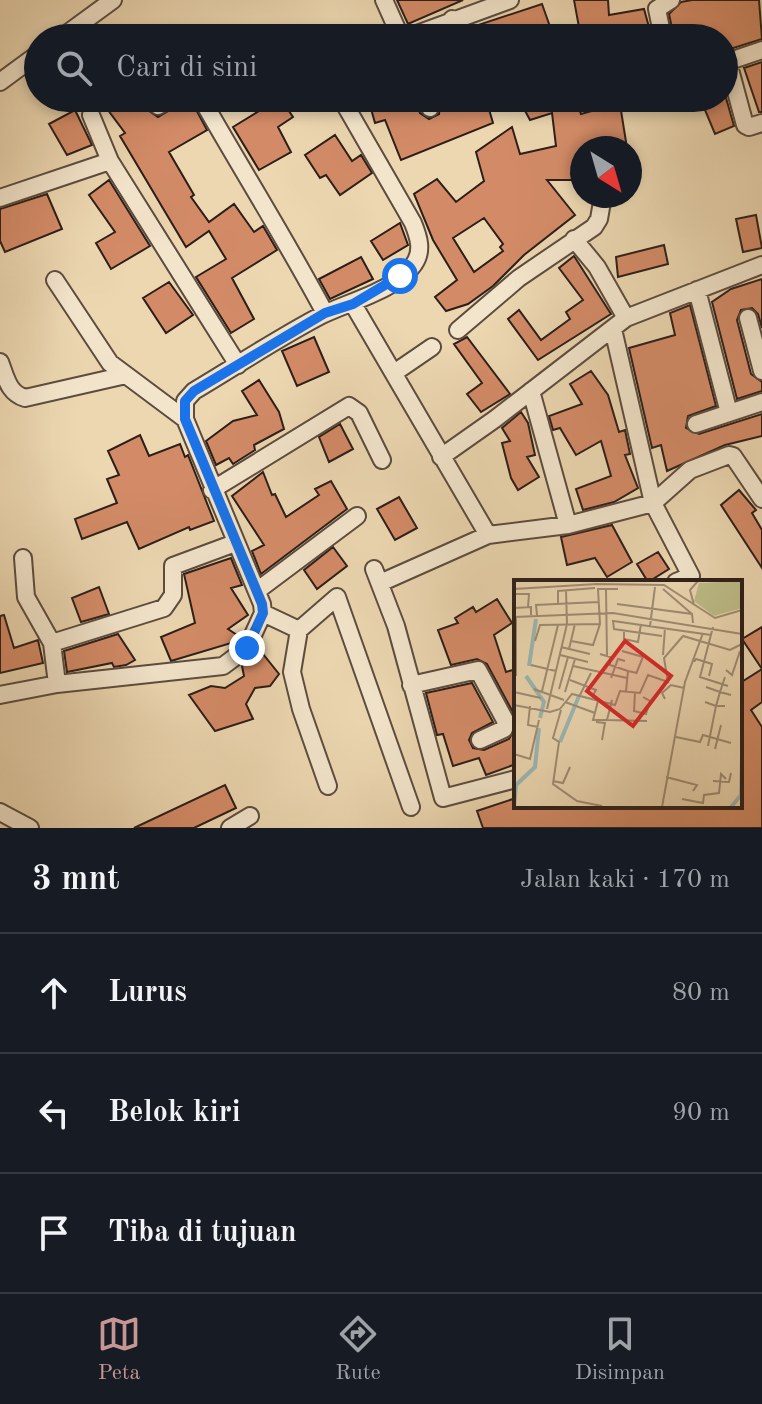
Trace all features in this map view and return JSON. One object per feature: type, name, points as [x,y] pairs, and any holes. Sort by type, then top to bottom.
[{"type":"street","points":[[80,24],[113,0]]},
{"type":"street","points":[[384,0],[401,24]]},
{"type":"street","points":[[440,24],[485,4],[510,0]]},
{"type":"street","points":[[660,24],[657,9],[671,0]]},
{"type":"street","points":[[452,19],[455,24]]},
{"type":"street","points":[[738,59],[762,50]]},
{"type":"street","points":[[0,82],[24,64]]},
{"type":"street","points":[[738,102],[745,125],[749,127],[762,123]]},
{"type":"street","points":[[210,112],[280,228],[325,313]]},
{"type":"street","points":[[0,695],[57,684],[223,666],[247,648],[263,613],[258,590],[212,490],[185,419],[185,401],[194,391],[325,313],[353,304],[409,270],[420,246],[413,223],[349,112]]},
{"type":"street","points":[[91,115],[110,161],[238,365]]},
{"type":"street","points":[[0,198],[110,161]]},
{"type":"street","points":[[458,330],[599,219],[601,208]]},
{"type":"street","points":[[574,239],[597,267],[619,323],[653,503],[687,580]]},
{"type":"street","points":[[441,457],[619,323],[762,265]]},
{"type":"street","points":[[55,280],[110,363],[185,419]]},
{"type":"street","points":[[697,290],[729,413]]},
{"type":"street","points":[[353,304],[488,535]]},
{"type":"street","points":[[748,318],[762,371]]},
{"type":"street","points":[[394,373],[432,347]]},
{"type":"street","points":[[0,362],[9,387],[16,395],[25,398],[126,375]]},
{"type":"street","points":[[531,391],[568,525]]},
{"type":"street","points":[[696,424],[762,402]]},
{"type":"street","points":[[212,490],[349,406],[359,413],[382,460]]},
{"type":"street","points":[[514,780],[443,798],[396,626],[379,582],[488,535],[568,525],[653,503],[694,469],[733,456],[762,499]]},
{"type":"street","points":[[258,590],[357,516]]},
{"type":"street","points":[[52,643],[164,608],[173,595],[173,566],[235,543]]},
{"type":"street","points":[[23,558],[26,597],[52,643],[57,684]]},
{"type":"street","points":[[328,786],[301,709],[292,672],[299,630],[337,597],[411,807]]},
{"type":"street","points":[[263,613],[299,630]]},
{"type":"street","points":[[411,685],[478,670],[506,722],[504,729],[480,740]]},
{"type":"street","points":[[0,812],[30,828]]},
{"type":"street","points":[[230,828],[250,816]]},
{"type":"building","points":[[397,0],[463,0],[408,24]]},
{"type":"building","points":[[574,0],[608,0],[609,15],[644,9],[648,24],[578,24]]},
{"type":"building","points":[[759,0],[762,39],[738,47],[738,24],[671,24],[669,14],[681,2]]},
{"type":"building","points":[[542,4],[549,24],[481,24]]},
{"type":"building","points":[[762,62],[762,112],[759,112],[744,68]]},
{"type":"building","points":[[76,112],[92,145],[67,155],[49,124]]},
{"type":"building","points":[[109,112],[151,112],[158,117],[166,112],[197,112],[207,130],[169,152],[194,195],[191,197],[209,222],[234,204],[254,232],[263,226],[277,250],[232,278],[254,319],[231,333],[196,277],[226,259],[209,231],[186,247],[120,136],[125,133]]},
{"type":"building","points":[[257,112],[290,112],[293,117],[278,127],[291,152],[259,170],[233,127]]},
{"type":"building","points":[[372,112],[420,112],[429,119],[439,112],[490,112],[493,123],[401,160],[385,120],[375,123]]},
{"type":"building","points":[[526,112],[621,112],[625,136],[570,136],[570,180],[547,180],[575,215],[524,255],[493,286],[468,304],[446,311],[435,297],[457,280],[433,240],[414,194],[437,179],[456,202],[484,181],[476,152],[512,127],[520,154],[556,146],[552,113],[530,120]],"holes":[[[484,218],[503,244],[500,247],[503,251],[474,272],[453,238]]]},
{"type":"building","points":[[706,112],[730,112],[734,126],[715,134]]},
{"type":"building","points":[[335,135],[352,161],[361,155],[372,173],[340,195],[326,175],[320,178],[305,155]]},
{"type":"building","points":[[109,180],[150,246],[111,269],[96,243],[115,232],[89,195]]},
{"type":"building","points":[[47,194],[62,229],[5,252],[0,241],[0,209]]},
{"type":"building","points":[[756,215],[762,248],[743,252],[736,219]]},
{"type":"building","points":[[400,223],[408,245],[383,260],[371,241]]},
{"type":"building","points":[[664,245],[668,264],[618,277],[616,257]]},
{"type":"building","points":[[574,256],[611,314],[538,360],[508,319],[519,310],[541,340],[570,319],[566,312],[583,300],[559,268]]},
{"type":"building","points":[[361,257],[373,279],[330,299],[319,279]]},
{"type":"building","points":[[762,279],[762,328],[758,314],[752,308],[741,310],[737,320],[751,374],[762,382],[762,391],[737,399],[712,302],[731,289]]},
{"type":"building","points":[[169,282],[193,315],[166,333],[143,298]]},
{"type":"building","points":[[690,305],[716,406],[688,416],[686,428],[699,434],[762,414],[762,436],[725,445],[667,471],[661,445],[652,448],[629,348],[675,335],[670,313]]},
{"type":"building","points":[[314,337],[329,372],[297,386],[282,351]]},
{"type":"building","points":[[467,337],[510,394],[481,412],[467,394],[482,383],[454,344]]},
{"type":"building","points":[[591,371],[608,395],[619,432],[625,430],[630,454],[625,455],[638,488],[614,502],[583,510],[576,489],[611,476],[601,441],[576,455],[560,428],[553,430],[549,416],[582,404],[570,384]]},
{"type":"building","points":[[259,380],[279,412],[284,429],[254,445],[255,450],[233,464],[229,458],[216,465],[206,441],[233,421],[257,415],[242,391]]},
{"type":"building","points":[[521,412],[528,423],[535,455],[527,457],[539,477],[518,490],[511,478],[502,443],[510,441],[502,428]]},
{"type":"building","points":[[340,424],[353,449],[329,462],[319,437]]},
{"type":"building","points":[[140,435],[149,456],[180,444],[185,457],[188,455],[214,521],[190,530],[189,527],[139,549],[127,522],[82,539],[75,519],[117,503],[107,479],[119,475],[108,451]]},
{"type":"building","points":[[263,472],[272,495],[275,494],[286,517],[319,495],[315,489],[331,481],[347,509],[261,574],[252,551],[264,545],[232,496]]},
{"type":"building","points":[[739,490],[756,510],[752,513],[762,530],[762,568],[721,505]]},
{"type":"building","points":[[399,497],[417,528],[395,540],[377,509]]},
{"type":"building","points":[[612,525],[632,562],[607,577],[595,558],[567,565],[561,537]]},
{"type":"building","points":[[333,547],[347,566],[317,589],[304,570]]},
{"type":"building","points":[[658,552],[669,569],[647,580],[637,564]]},
{"type":"building","points":[[231,558],[242,585],[231,588],[248,615],[228,629],[240,637],[238,641],[171,661],[161,637],[195,623],[184,574]]},
{"type":"building","points":[[99,587],[109,614],[81,622],[72,598]]},
{"type":"building","points":[[497,599],[512,623],[494,635],[506,672],[514,670],[514,714],[487,664],[477,659],[451,665],[438,630],[458,623],[455,618],[473,607],[476,612]]},
{"type":"building","points":[[4,615],[14,648],[38,640],[43,663],[0,673],[0,616]]},
{"type":"building","points":[[762,627],[762,669],[742,639]]},
{"type":"building","points":[[118,634],[135,660],[126,665],[114,667],[112,663],[67,672],[64,651]]},
{"type":"building","points":[[259,649],[279,674],[270,686],[255,688],[246,704],[253,719],[215,731],[189,695],[211,686],[225,688],[244,676],[242,666]]},
{"type":"building","points":[[762,669],[762,702],[751,710],[762,727],[762,828],[483,828],[477,811],[514,799],[514,808],[742,808],[742,682]]},
{"type":"building","points":[[472,683],[493,722],[472,733],[469,740],[473,748],[484,750],[509,739],[514,730],[514,765],[486,775],[479,758],[453,766],[443,734],[437,735],[426,693]]},
{"type":"building","points":[[225,785],[236,808],[194,828],[134,828]]},
{"type":"route","points":[[247,648],[263,613],[262,604],[185,419],[185,401],[194,391],[325,313],[353,304],[400,276]]}]
